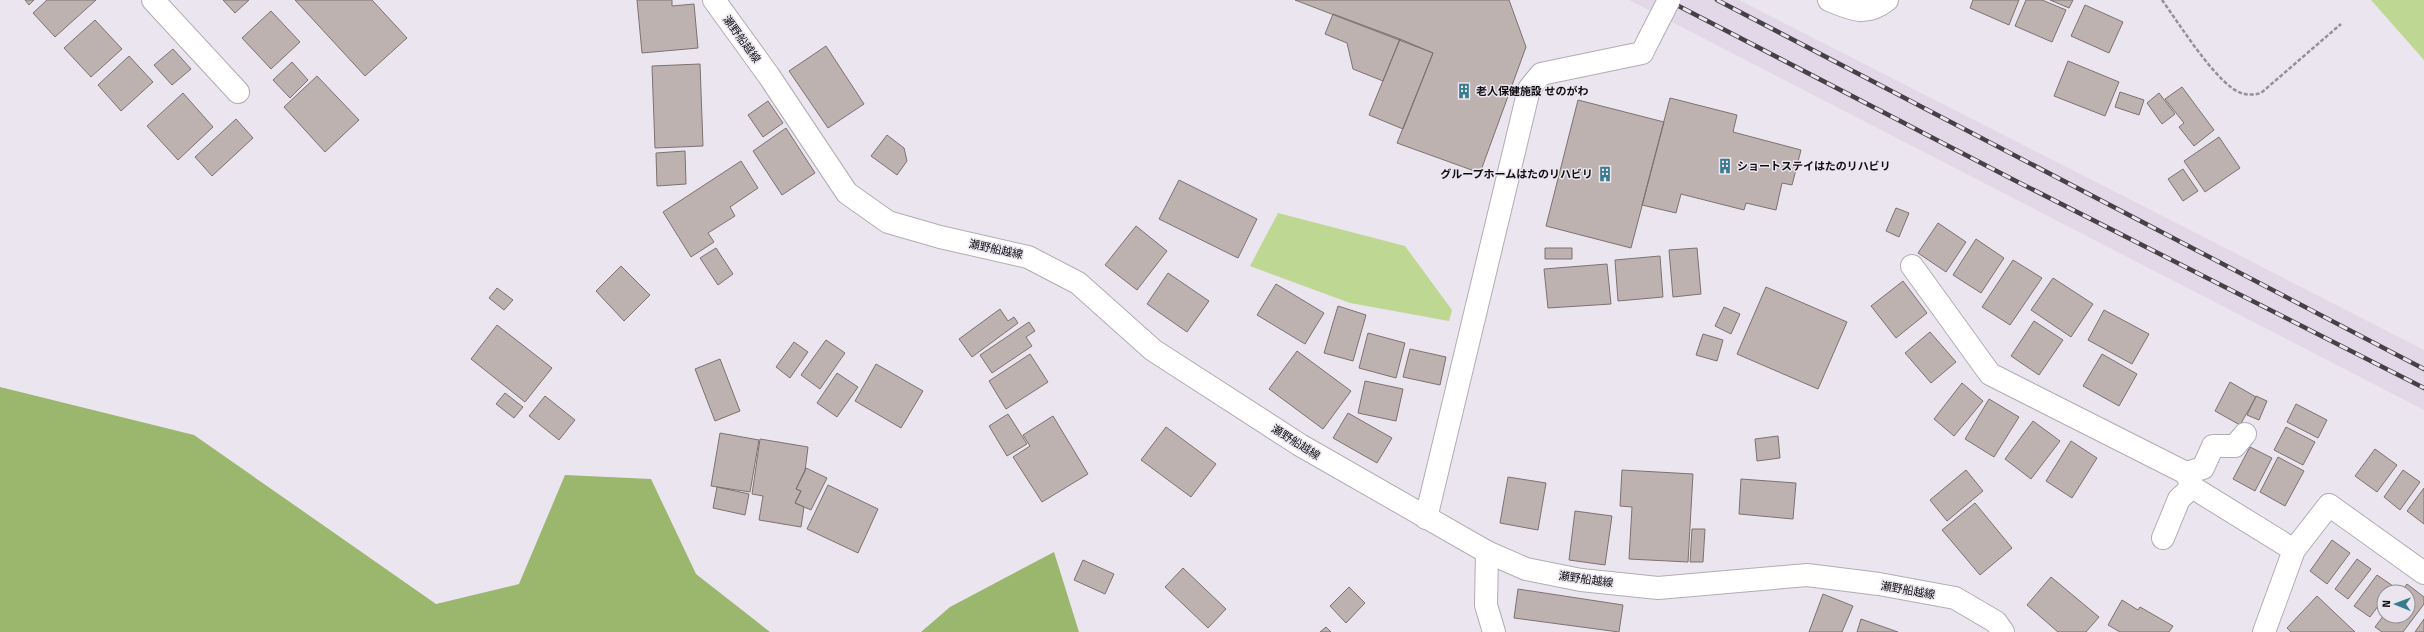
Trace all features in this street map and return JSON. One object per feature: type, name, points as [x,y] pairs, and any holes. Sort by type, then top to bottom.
[{"type":"street","points":[[153,0],[238,92]]},
{"type":"street","name":"瀬野船越線","points":[[714,0],[769,76],[847,193],[888,222],[940,237],[1028,257],[1078,283],[1153,350],[1300,445],[1487,552],[1526,569],[1581,580],[1658,588],[1807,575],[1878,584],[1955,598],[1996,622],[2003,632]]},
{"type":"street","points":[[1426,518],[1529,89],[1541,74],[1642,52],[1669,0]]},
{"type":"street","points":[[1829,0],[1853,10],[1876,10],[1887,0]]},
{"type":"street","points":[[1912,266],[1990,374],[2189,480],[2294,550]]},
{"type":"street","points":[[2163,538],[2189,480],[2203,468],[2213,446],[2235,446],[2245,434]]},
{"type":"street","points":[[2264,632],[2294,550],[2329,504],[2424,573]]},
{"type":"street","points":[[1487,552],[1486,604],[1494,632]]},
{"type":"path","points":[[2162,0],[2204,59],[2232,89],[2250,96],[2261,93],[2341,24]]},
{"type":"shaded area","points":[[1629,0],[1739,0],[2424,350],[2424,410]]},
{"type":"green space","points":[[2371,0],[2424,0],[2424,60]]},
{"type":"green space","points":[[1278,213],[1405,246],[1452,310],[1449,321],[1350,303],[1250,266]]},
{"type":"green space","points":[[0,387],[194,435],[436,604],[519,584],[565,475],[651,479],[696,574],[770,632],[0,632]]},
{"type":"green space","points":[[1054,552],[1079,632],[921,632],[950,607]]},
{"type":"building","points":[[25,0],[34,0],[29,5]]},
{"type":"building","points":[[47,0],[96,0],[55,37],[33,13]]},
{"type":"building","points":[[223,0],[249,0],[235,13]]},
{"type":"building","points":[[295,0],[372,0],[407,38],[365,76]]},
{"type":"building","points":[[637,0],[672,0],[672,6],[694,4],[698,48],[642,53]]},
{"type":"building","name":"老人保健施設 せのがわ","points":[[1295,0],[1509,0],[1526,47],[1480,173],[1397,143],[1433,53]]},
{"type":"building","points":[[1973,0],[2019,0],[2009,25],[1970,8]]},
{"type":"building","points":[[2026,0],[2042,0],[2066,10],[2052,42],[2015,26]]},
{"type":"building","points":[[2050,0],[2073,0],[2069,8]]},
{"type":"building","points":[[2085,5],[2123,22],[2109,53],[2071,36]]},
{"type":"building","points":[[271,11],[300,42],[271,69],[242,38]]},
{"type":"building","points":[[1333,14],[1400,39],[1383,81],[1353,69],[1347,43],[1325,34]]},
{"type":"building","points":[[95,20],[122,49],[91,77],[64,48]]},
{"type":"building","points":[[1400,39],[1433,53],[1403,129],[1369,115]]},
{"type":"building","points":[[826,46],[864,104],[828,128],[789,71]]},
{"type":"building","points":[[173,49],[191,69],[172,85],[154,65]]},
{"type":"building","points":[[129,56],[153,82],[121,111],[98,85]]},
{"type":"building","points":[[2068,61],[2119,82],[2105,116],[2054,96]]},
{"type":"building","points":[[292,62],[308,80],[290,98],[273,80]]},
{"type":"building","points":[[700,64],[703,146],[655,148],[652,66]]},
{"type":"building","points":[[317,76],[359,120],[325,152],[284,107]]},
{"type":"building","points":[[2182,87],[2214,130],[2194,146],[2179,127],[2184,123],[2165,99]]},
{"type":"building","points":[[2120,92],[2144,100],[2139,115],[2115,107]]},
{"type":"building","points":[[183,93],[213,127],[178,160],[147,126]]},
{"type":"building","points":[[2159,93],[2175,114],[2162,124],[2147,103]]},
{"type":"building","name":"ショートステイはたのリハビリ","points":[[1670,98],[1737,115],[1733,132],[1801,150],[1792,185],[1782,183],[1776,210],[1746,203],[1744,210],[1681,194],[1676,213],[1642,205]]},
{"type":"building","name":"グループホームはたのリハビリ","points":[[1578,100],[1664,122],[1631,248],[1546,226]]},
{"type":"building","points":[[768,101],[783,123],[763,137],[748,115]]},
{"type":"building","points":[[236,119],[253,138],[212,176],[195,157]]},
{"type":"building","points":[[786,128],[815,173],[782,195],[753,151]]},
{"type":"building","points":[[887,135],[904,148],[907,161],[897,175],[871,156]]},
{"type":"building","points":[[2219,137],[2240,168],[2205,192],[2184,161]]},
{"type":"building","points":[[685,151],[686,184],[657,186],[656,153]]},
{"type":"building","points":[[741,161],[758,188],[730,207],[735,216],[708,233],[714,242],[691,257],[663,212]]},
{"type":"building","points":[[2183,169],[2198,191],[2183,201],[2168,179]]},
{"type":"building","points":[[1179,180],[1257,219],[1238,258],[1159,219]]},
{"type":"building","points":[[1896,208],[1909,213],[1899,237],[1886,231]]},
{"type":"building","points":[[1938,223],[1966,242],[1946,272],[1918,253]]},
{"type":"building","points":[[1136,226],[1167,251],[1137,290],[1105,265]]},
{"type":"building","points":[[1976,239],[2004,258],[1981,293],[1953,275]]},
{"type":"building","points":[[716,248],[733,274],[718,285],[700,258]]},
{"type":"building","points":[[1545,248],[1572,248],[1572,259],[1545,259]]},
{"type":"building","points":[[1697,248],[1701,294],[1673,297],[1669,250]]},
{"type":"building","points":[[1660,256],[1663,297],[1618,301],[1615,260]]},
{"type":"building","points":[[2013,260],[2042,278],[2010,325],[1982,307]]},
{"type":"building","points":[[1607,264],[1611,304],[1548,308],[1544,269]]},
{"type":"building","points":[[621,266],[650,295],[624,321],[596,291]]},
{"type":"building","points":[[1168,273],[1209,301],[1187,332],[1147,304]]},
{"type":"building","points":[[2053,278],[2093,304],[2071,337],[2031,310]]},
{"type":"building","points":[[1903,281],[1927,313],[1896,338],[1871,306]]},
{"type":"building","points":[[1276,284],[1324,313],[1305,344],[1257,315]]},
{"type":"building","points":[[1766,287],[1847,322],[1818,389],[1737,354]]},
{"type":"building","points":[[497,288],[513,300],[504,310],[489,298]]},
{"type":"building","points":[[1338,306],[1366,315],[1353,361],[1324,353]]},
{"type":"building","points":[[1724,307],[1740,314],[1731,334],[1715,326]]},
{"type":"building","points":[[1000,309],[1008,321],[1014,317],[1018,323],[972,357],[959,339]]},
{"type":"building","points":[[2104,310],[2149,334],[2132,364],[2088,340]]},
{"type":"building","points":[[2034,321],[2063,340],[2039,375],[2011,356]]},
{"type":"building","points":[[1029,322],[1035,331],[1026,337],[1032,346],[992,373],[980,355]]},
{"type":"building","points":[[497,325],[552,368],[525,402],[471,359]]},
{"type":"building","points":[[1930,332],[1956,362],[1931,383],[1905,353]]},
{"type":"building","points":[[1368,333],[1405,343],[1396,378],[1359,368]]},
{"type":"building","points":[[1703,334],[1723,340],[1717,361],[1696,355]]},
{"type":"building","points":[[826,340],[845,353],[820,389],[801,375]]},
{"type":"building","points":[[794,342],[808,352],[790,378],[776,367]]},
{"type":"building","points":[[1410,349],[1446,357],[1440,385],[1403,377]]},
{"type":"building","points":[[1297,351],[1351,391],[1323,429],[1269,389]]},
{"type":"building","points":[[1030,354],[1048,382],[1006,409],[989,381]]},
{"type":"building","points":[[2102,354],[2137,374],[2119,406],[2083,386]]},
{"type":"building","points":[[720,359],[740,411],[715,421],[695,369]]},
{"type":"building","points":[[876,364],[923,391],[901,428],[855,401]]},
{"type":"building","points":[[837,373],[858,387],[837,417],[817,403]]},
{"type":"building","points":[[1365,381],[1403,389],[1396,421],[1358,413]]},
{"type":"building","points":[[2230,382],[2256,397],[2240,425],[2215,411]]},
{"type":"building","points":[[1962,383],[1983,401],[1954,436],[1934,419]]},
{"type":"building","points":[[505,393],[523,407],[514,418],[496,404]]},
{"type":"building","points":[[545,396],[575,420],[559,440],[529,416]]},
{"type":"building","points":[[2256,396],[2267,401],[2259,420],[2247,415]]},
{"type":"building","points":[[1989,399],[2019,417],[1994,457],[1965,439]]},
{"type":"building","points":[[2296,404],[2327,420],[2318,438],[2287,422]]},
{"type":"building","points":[[1348,413],[1392,438],[1377,463],[1333,438]]},
{"type":"building","points":[[1008,414],[1027,444],[1007,456],[989,426]]},
{"type":"building","points":[[1053,416],[1088,474],[1042,502],[1013,457],[1030,446],[1023,435]]},
{"type":"building","points":[[2033,421],[2060,441],[2031,479],[2005,459]]},
{"type":"building","points":[[1166,427],[1216,464],[1191,497],[1141,460]]},
{"type":"building","points":[[2286,427],[2315,442],[2303,465],[2274,450]]},
{"type":"building","points":[[720,433],[759,440],[750,492],[711,486]]},
{"type":"building","points":[[1778,436],[1780,458],[1757,461],[1755,439]]},
{"type":"building","points":[[760,439],[808,447],[805,471],[796,489],[801,491],[795,503],[804,507],[801,527],[759,520],[763,496],[752,494]]},
{"type":"building","points":[[2071,441],[2097,458],[2072,498],[2046,481]]},
{"type":"building","points":[[2250,447],[2272,458],[2255,491],[2233,479]]},
{"type":"building","points":[[2375,449],[2397,465],[2377,492],[2355,476]]},
{"type":"building","points":[[2278,457],[2304,471],[2285,506],[2260,492]]},
{"type":"building","points":[[806,468],[827,478],[811,510],[795,503],[801,491],[796,489]]},
{"type":"building","points":[[1622,470],[1693,474],[1688,562],[1629,559],[1632,507],[1620,506]]},
{"type":"building","points":[[1966,470],[1983,491],[1947,521],[1930,500]]},
{"type":"building","points":[[2403,470],[2420,482],[2400,510],[2384,497]]},
{"type":"building","points":[[1508,477],[1546,483],[1538,530],[1500,523]]},
{"type":"building","points":[[1741,479],[1796,483],[1793,519],[1739,514]]},
{"type":"building","points":[[828,485],[878,509],[858,553],[807,529]]},
{"type":"building","points":[[717,487],[749,494],[745,515],[713,508]]},
{"type":"building","points":[[2424,488],[2424,524],[2407,511]]},
{"type":"building","points":[[1975,503],[2012,548],[1980,575],[1942,530]]},
{"type":"building","points":[[1575,511],[1612,516],[1605,565],[1569,560]]},
{"type":"building","points":[[1692,529],[1705,529],[1703,562],[1690,562]]},
{"type":"building","points":[[2332,540],[2350,553],[2327,584],[2310,571]]},
{"type":"building","points":[[2357,559],[2371,569],[2348,599],[2335,589]]},
{"type":"building","points":[[1083,560],[1114,574],[1105,594],[1074,580]]},
{"type":"building","points":[[1183,568],[1226,609],[1208,628],[1165,587]]},
{"type":"building","points":[[2377,575],[2390,584],[2376,584],[2376,609],[2370,617],[2354,606]]},
{"type":"building","points":[[2051,577],[2099,617],[2086,632],[2058,632],[2027,605]]},
{"type":"building","points":[[1349,587],[1365,603],[1346,623],[1330,606]]},
{"type":"building","points":[[1518,589],[1623,605],[1619,632],[1514,618]]},
{"type":"building","points":[[2416,591],[2424,597],[2424,604],[2416,615]]},
{"type":"building","points":[[1823,594],[1853,606],[1842,632],[1809,632]]},
{"type":"building","points":[[2317,596],[2355,632],[2291,632],[2287,628]]},
{"type":"building","points":[[2122,600],[2138,610],[2140,607],[2173,626],[2169,632],[2120,632],[2108,625]]},
{"type":"building","points":[[1861,619],[1898,632],[1857,632]]},
{"type":"building","points":[[2424,619],[2424,632],[2415,632]]},
{"type":"building","points":[[2377,624],[2409,624],[2403,632],[2382,632],[2375,627]]},
{"type":"building","points":[[1326,627],[1331,632],[1320,632]]},
{"type":"railway","points":[[1667,0],[2012,179],[2424,388]]},
{"type":"railway","points":[[1717,0],[2424,369]]},
{"type":"place","name":"老人保健施設 せのがわ","points":[[1464,91]]},
{"type":"place","name":"ショートステイはたのリハビリ","points":[[1725,166]]},
{"type":"place","name":"グループホームはたのリハビリ","points":[[1605,174]]}]
